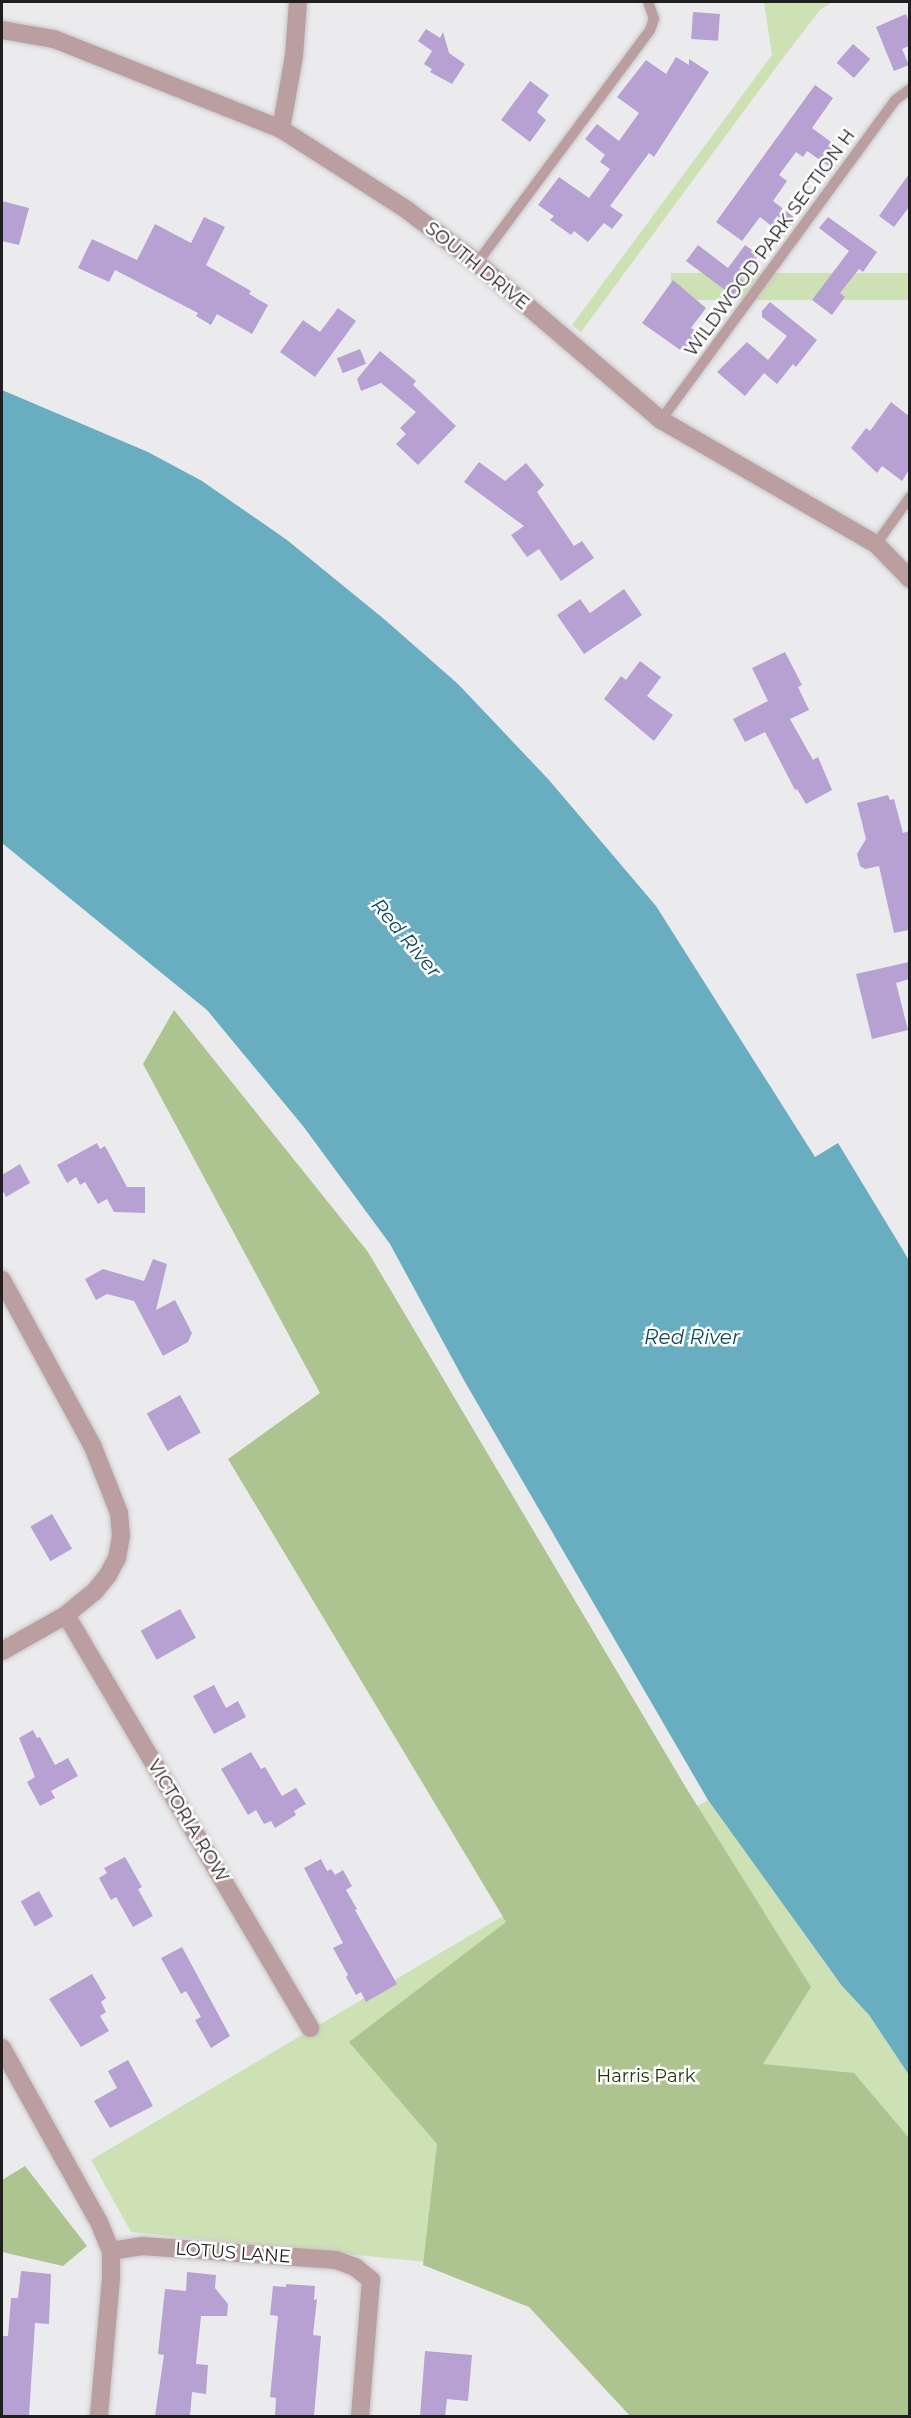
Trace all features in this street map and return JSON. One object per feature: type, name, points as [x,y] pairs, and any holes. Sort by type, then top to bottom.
[{"type":"street","points":[[281,129],[294,56],[298,2]]},
{"type":"street","name":"SOUTH DRIVE","points":[[2,30],[54,39],[281,129],[407,210],[477,263],[661,420],[876,544],[909,579]]},
{"type":"street","points":[[2,1280],[93,1447],[119,1513],[121,1536],[117,1558],[108,1575],[94,1592],[66,1615],[2,1651]]},
{"type":"street","name":"VICTORIA ROW","points":[[66,1615],[310,2028]]},
{"type":"street","points":[[2,2048],[99,2222],[111,2251],[111,2278],[99,2416]]},
{"type":"street","name":"LOTUS LANE","points":[[111,2251],[142,2246],[336,2260],[355,2267],[371,2280],[360,2416]]},
{"type":"lane","points":[[477,263],[650,30],[654,19],[648,2]]},
{"type":"lane","name":"WILDWOOD PARK SECTION H","points":[[661,420],[895,100],[909,89]]},
{"type":"lane","points":[[876,544],[909,497]]},
{"type":"green space","points":[[764,2],[832,2],[820,10],[780,62],[581,332],[572,325],[772,55]]},
{"type":"green space","points":[[671,273],[909,273],[909,300],[671,300]]},
{"type":"green space","points":[[174,1010],[368,1252],[688,1791],[811,1987],[763,2064],[854,2073],[909,2138],[909,2416],[630,2416],[529,2307],[423,2265],[437,2144],[349,2042],[506,1922],[228,1459],[320,1393],[143,1064]]},
{"type":"green space","name":"Harris Park","points":[[708,1800],[842,1986],[869,2015],[909,2075],[909,2324],[525,2272],[131,2232],[91,2160],[496,1920]]},
{"type":"green space","points":[[25,2166],[87,2246],[63,2266],[2,2252],[2,2180]]},
{"type":"water","name":"Red River","points":[[2,390],[148,452],[202,481],[287,540],[384,619],[458,684],[549,780],[656,906],[815,1157],[838,1143],[910,1262],[909,2075],[869,2015],[842,1986],[708,1800],[465,1382],[390,1244],[303,1126],[207,1010],[2,843]]},
{"type":"building","points":[[693,12],[720,14],[718,41],[691,39]]},
{"type":"building","points":[[906,14],[909,22],[909,46],[902,49],[909,65],[894,71],[876,27]]},
{"type":"building","points":[[426,29],[440,38],[443,32],[449,53],[465,64],[452,84],[430,72],[432,69],[424,64],[432,51],[418,41]]},
{"type":"building","points":[[853,44],[870,59],[854,78],[837,63]]},
{"type":"building","points":[[676,57],[689,65],[689,59],[709,72],[654,157],[649,153],[610,206],[623,215],[612,229],[604,223],[588,242],[574,231],[571,235],[550,220],[554,216],[538,205],[559,177],[589,198],[610,169],[600,162],[605,155],[585,139],[597,124],[619,141],[639,113],[617,97],[646,60],[666,74]]},
{"type":"building","points":[[530,81],[549,95],[537,112],[546,120],[530,142],[501,120]]},
{"type":"building","points":[[815,85],[833,98],[812,128],[842,150],[830,167],[807,151],[803,157],[796,152],[779,175],[787,181],[773,201],[795,218],[783,235],[760,217],[742,241],[716,222]]},
{"type":"building","points":[[909,174],[909,207],[894,227],[879,216]]},
{"type":"building","points":[[2,201],[29,208],[19,245],[2,241]]},
{"type":"building","points":[[204,217],[225,227],[206,265],[251,291],[249,294],[268,305],[252,334],[217,314],[211,325],[196,316],[198,313],[115,270],[109,282],[78,268],[92,239],[137,260],[155,224],[191,243]]},
{"type":"building","points":[[828,217],[877,252],[863,272],[859,269],[840,293],[845,297],[832,315],[812,300],[849,251],[819,228]]},
{"type":"building","points":[[698,245],[728,268],[745,245],[759,255],[741,278],[744,281],[733,296],[686,261]]},
{"type":"building","points":[[673,280],[706,308],[691,328],[697,332],[683,352],[642,323]]},
{"type":"building","points":[[770,302],[817,340],[796,367],[793,364],[777,384],[764,373],[745,396],[717,372],[747,342],[768,360],[787,336],[762,317],[762,311]]},
{"type":"building","points":[[338,308],[356,321],[315,377],[280,352],[303,320],[320,332]]},
{"type":"building","points":[[360,349],[366,364],[343,373],[337,358]]},
{"type":"building","points":[[380,351],[416,381],[413,385],[456,426],[418,465],[396,444],[406,434],[400,428],[416,412],[381,383],[361,391],[357,379]]},
{"type":"building","points":[[891,402],[909,416],[909,470],[902,481],[882,466],[877,473],[851,448],[866,428],[870,431]]},
{"type":"building","points":[[479,462],[505,481],[526,463],[544,485],[537,492],[574,546],[582,541],[594,558],[561,581],[539,549],[527,557],[511,535],[524,526],[464,482]]},
{"type":"building","points":[[624,589],[642,615],[584,654],[557,615],[580,599],[590,613]]},
{"type":"building","points":[[785,652],[802,685],[798,687],[809,710],[790,719],[813,760],[818,757],[832,790],[806,804],[797,789],[795,790],[765,732],[745,742],[733,719],[768,701],[752,668]]},
{"type":"building","points":[[640,661],[661,677],[647,696],[673,715],[654,741],[604,699],[621,676],[626,680]]},
{"type":"building","points":[[888,795],[890,800],[894,799],[903,833],[909,831],[909,930],[894,933],[879,866],[865,869],[860,866],[857,854],[866,839],[857,803]]},
{"type":"building","points":[[909,962],[909,979],[896,983],[908,1030],[872,1039],[856,974]]},
{"type":"building","points":[[97,1143],[100,1149],[105,1146],[127,1187],[145,1187],[145,1213],[114,1212],[107,1199],[98,1204],[85,1182],[80,1185],[76,1177],[67,1183],[57,1165]]},
{"type":"building","points":[[20,1164],[30,1183],[6,1197],[2,1189],[2,1175]]},
{"type":"building","points":[[153,1259],[167,1264],[156,1310],[175,1300],[192,1333],[188,1342],[163,1356],[134,1301],[107,1294],[96,1300],[85,1279],[103,1269],[144,1281]]},
{"type":"building","points":[[180,1395],[201,1433],[168,1451],[147,1413]]},
{"type":"building","points":[[52,1514],[72,1549],[50,1561],[30,1527]]},
{"type":"building","points":[[180,1609],[196,1638],[157,1660],[141,1631]]},
{"type":"building","points":[[214,1685],[226,1708],[238,1701],[246,1717],[214,1734],[193,1696]]},
{"type":"building","points":[[33,1730],[37,1738],[40,1737],[55,1765],[68,1758],[78,1776],[51,1791],[55,1798],[40,1806],[27,1782],[35,1777],[19,1738]]},
{"type":"building","points":[[251,1752],[261,1769],[265,1767],[282,1796],[296,1788],[306,1804],[294,1811],[296,1815],[275,1828],[271,1821],[264,1824],[256,1810],[248,1815],[221,1769]]},
{"type":"building","points":[[125,1857],[142,1887],[138,1889],[153,1916],[133,1927],[116,1897],[111,1900],[99,1878],[107,1873],[104,1868]]},
{"type":"building","points":[[321,1859],[327,1871],[331,1869],[335,1875],[343,1870],[352,1886],[346,1890],[357,1909],[355,1910],[397,1984],[366,2002],[361,1992],[356,1995],[346,1977],[348,1975],[333,1948],[343,1943],[304,1868]]},
{"type":"building","points":[[39,1891],[53,1916],[35,1927],[21,1901]]},
{"type":"building","points":[[182,1947],[230,2036],[211,2048],[195,2020],[201,2017],[186,1991],[181,1994],[161,1958]]},
{"type":"building","points":[[92,1974],[106,1998],[101,2002],[106,2012],[100,2016],[109,2031],[81,2047],[49,1999]]},
{"type":"building","points":[[128,2060],[153,2106],[110,2128],[94,2101],[117,2088],[108,2071]]},
{"type":"building","points":[[21,2271],[51,2274],[49,2324],[35,2323],[29,2416],[2,2416],[2,2336],[8,2336],[11,2298],[18,2298]]},
{"type":"building","points":[[187,2272],[216,2275],[215,2288],[228,2304],[227,2316],[201,2316],[196,2364],[208,2365],[206,2394],[192,2392],[190,2416],[155,2416],[164,2355],[158,2354],[165,2289],[186,2291]]},
{"type":"building","points":[[286,2284],[315,2286],[314,2300],[317,2299],[313,2335],[321,2336],[314,2416],[275,2416],[276,2398],[270,2397],[278,2316],[270,2315],[273,2286],[286,2287]]},
{"type":"building","points":[[425,2351],[472,2355],[468,2401],[447,2399],[445,2416],[420,2416]]}]
